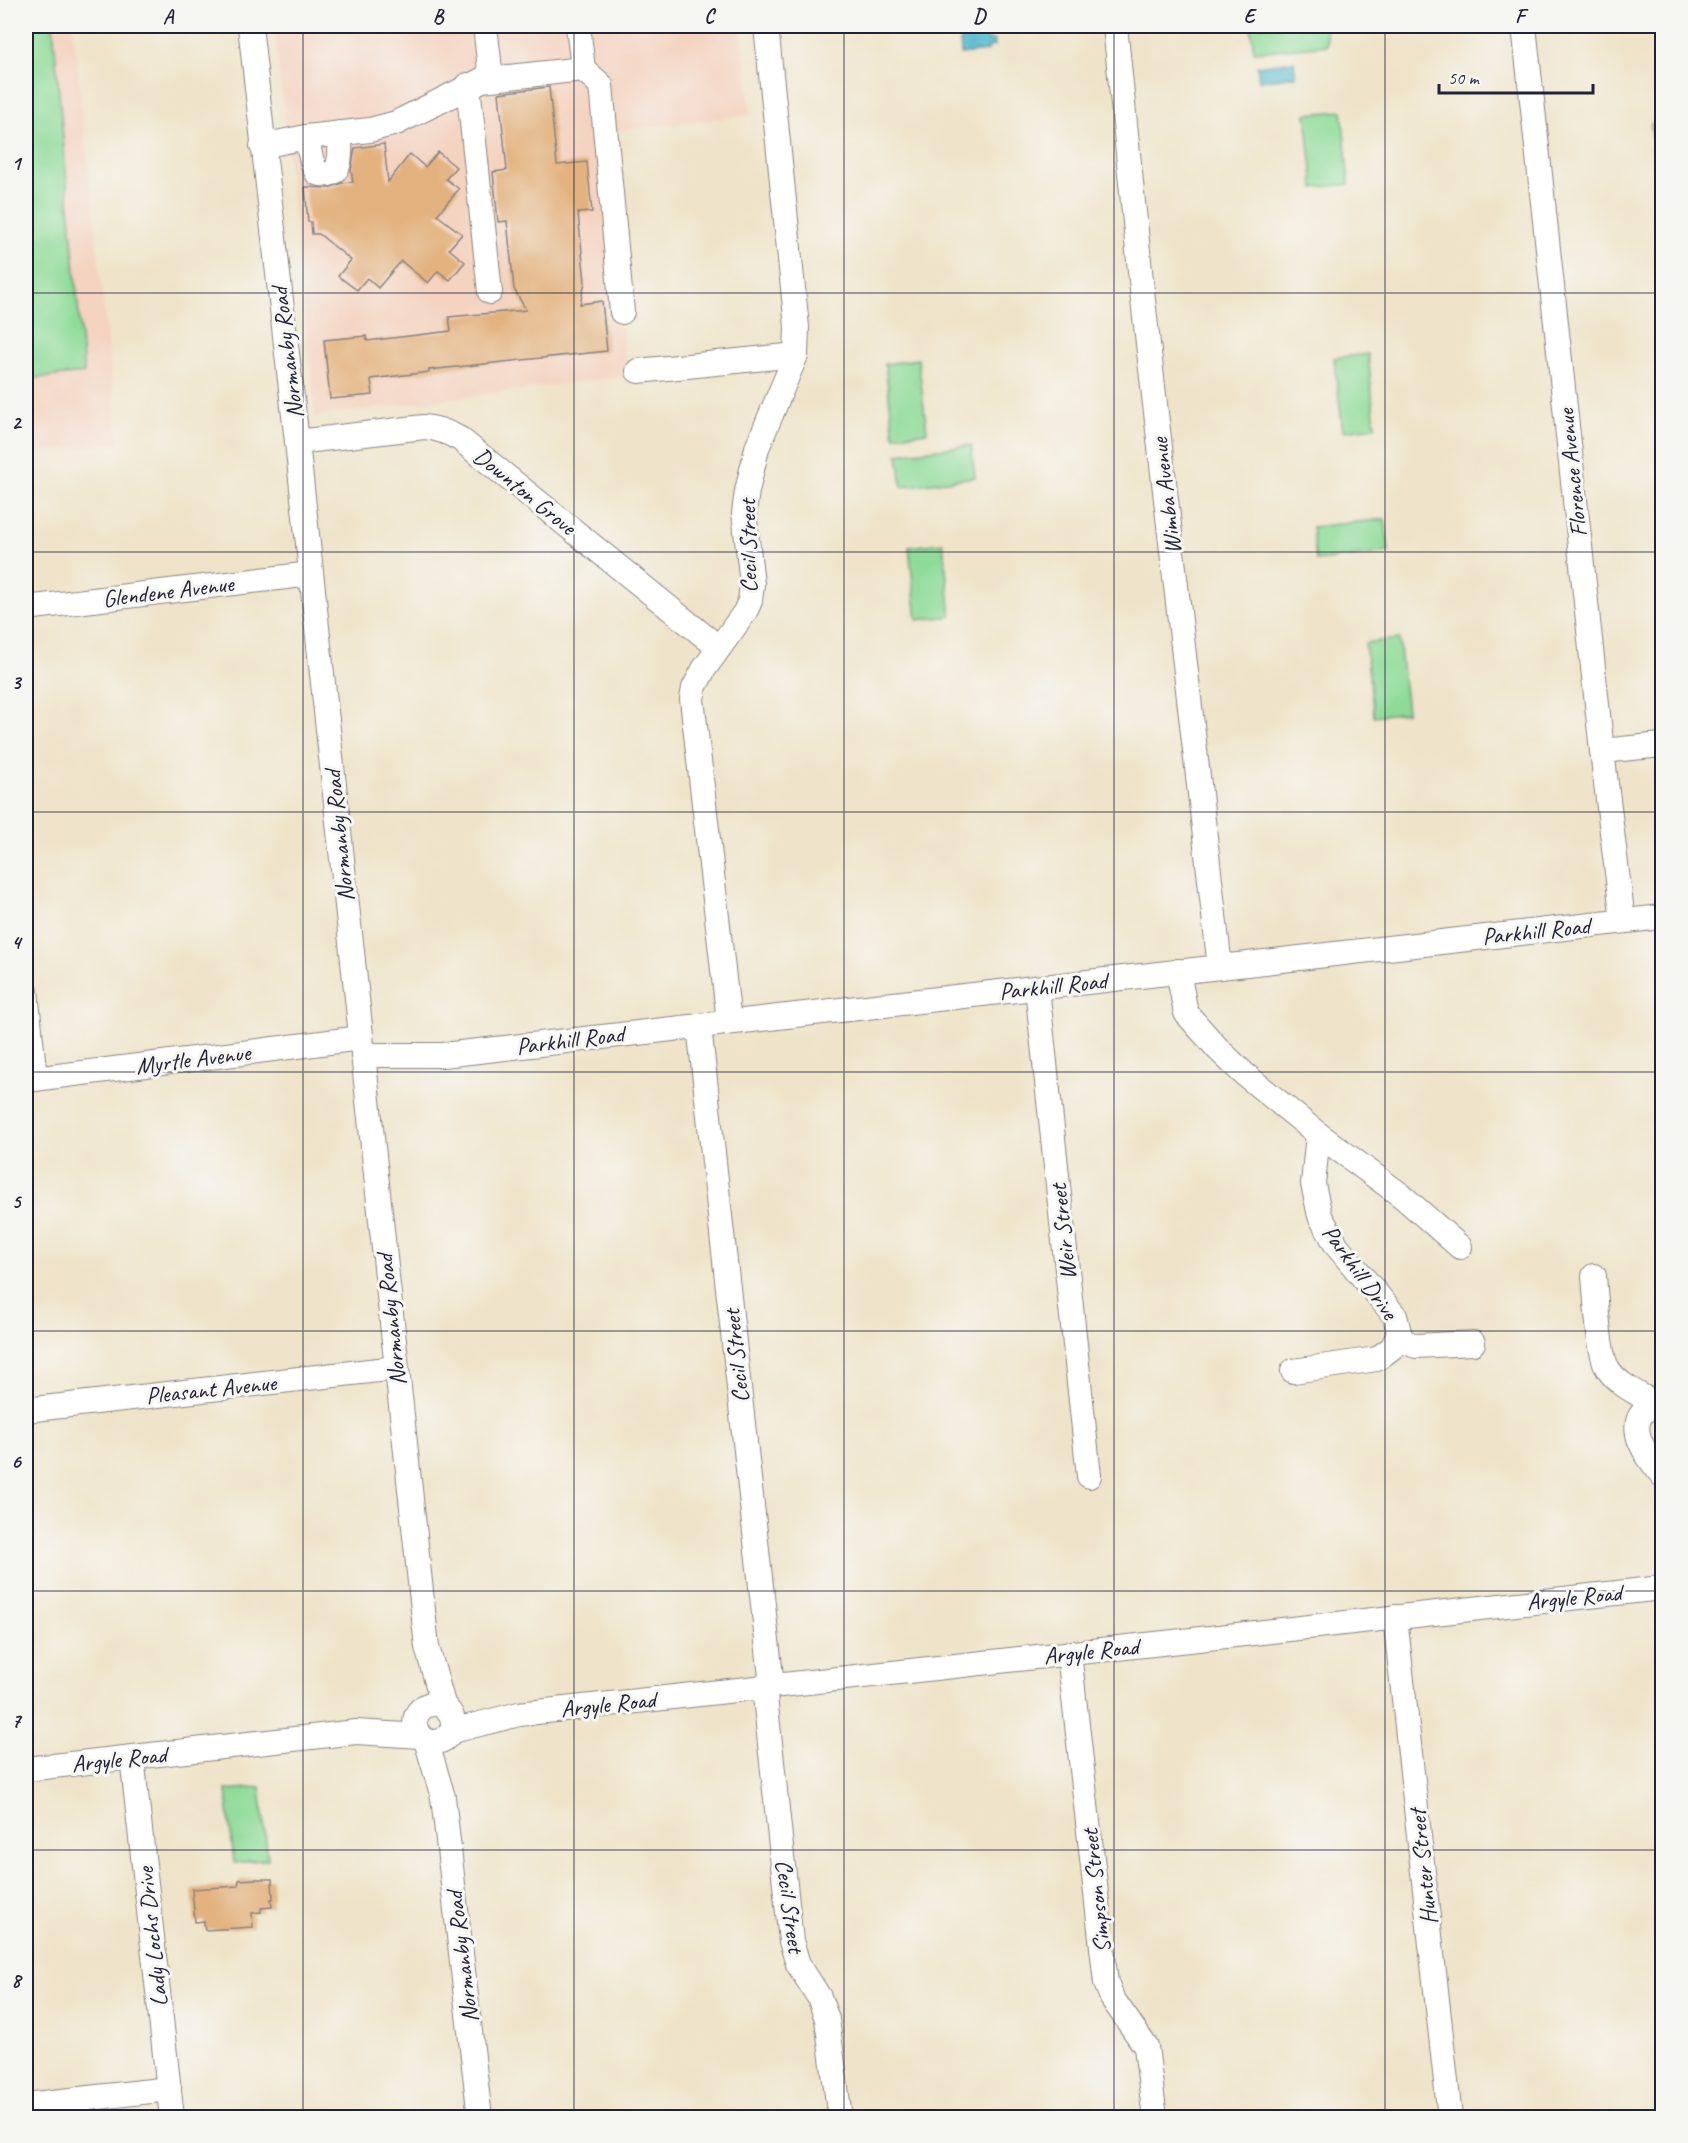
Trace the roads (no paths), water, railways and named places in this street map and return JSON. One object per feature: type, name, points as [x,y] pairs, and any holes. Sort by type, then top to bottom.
[{"type":"street","name":"Normanby Road","points":[[250,26],[480,2118]]},
{"type":"street","points":[[485,26],[491,78]]},
{"type":"street","points":[[578,26],[582,69],[601,85],[622,312]]},
{"type":"street","name":"Cecil Street","points":[[729,1022],[692,713],[694,688],[704,669],[750,601],[752,584],[744,513],[747,491],[757,448],[796,355],[796,327],[766,26]]},
{"type":"street","name":"Wimba Avenue","points":[[1115,26],[1143,300],[1220,967]]},
{"type":"street","name":"Florence Avenue","points":[[1524,26],[1602,751],[1623,921]]},
{"type":"street","points":[[262,147],[306,137],[370,130],[396,123],[468,85],[491,78],[582,69]]},
{"type":"street","points":[[468,85],[490,292]]},
{"type":"street","points":[[306,137],[314,168],[322,175],[335,171],[339,165],[340,133]]},
{"type":"street","points":[[638,370],[796,355]]},
{"type":"street","name":"Downton Grove","points":[[297,442],[424,427],[450,433],[719,648]]},
{"type":"street","name":"Glendene Avenue","points":[[26,608],[311,574]]},
{"type":"street","points":[[1602,751],[1662,744]]},
{"type":"street","name":"Parkhill Road","points":[[363,1056],[443,1055],[1662,917]]},
{"type":"street","points":[[1187,970],[1186,1013],[1218,1048],[1243,1073],[1318,1134],[1402,1196],[1460,1247]]},
{"type":"street","name":"Weir Street","points":[[1037,988],[1089,1476]]},
{"type":"street","points":[[26,991],[30,1080]]},
{"type":"street","name":"Cecil Street","points":[[699,1026],[768,1687],[791,1941],[798,1964],[819,1997],[827,2019],[840,2118]]},
{"type":"street","name":"Myrtle Avenue","points":[[30,1080],[363,1056]]},
{"type":"street","name":"Parkhill Drive","points":[[1293,1371],[1377,1359],[1393,1347],[1398,1339],[1398,1324],[1395,1316],[1336,1246],[1320,1216],[1313,1184],[1318,1134]]},
{"type":"street","points":[[1594,1276],[1602,1348],[1608,1369],[1625,1385],[1658,1402],[1643,1412],[1639,1419],[1637,1435],[1645,1455],[1662,1475]]},
{"type":"street","name":"Parkhill Drive","points":[[1398,1339],[1423,1346],[1473,1343]]},
{"type":"street","name":"Pleasant Avenue","points":[[26,1410],[396,1368]]},
{"type":"street","name":"Argyle Road","points":[[26,1769],[1662,1588]]},
{"type":"street","name":"Hunter Street","points":[[1395,1617],[1450,2118]]},
{"type":"street","name":"Simpson Street","points":[[1069,1653],[1106,1983],[1112,1998],[1146,2048],[1155,2118]]},
{"type":"street","name":"Lady Lochs Drive","points":[[132,1757],[172,2118]]},
{"type":"street","points":[[26,2105],[169,2089]]},
{"type":"water","points":[[987,37],[988,41],[994,40],[995,46],[988,47],[988,51],[961,54],[960,40]]},
{"type":"water","points":[[1294,61],[1296,76],[1259,81],[1257,66]]}]
